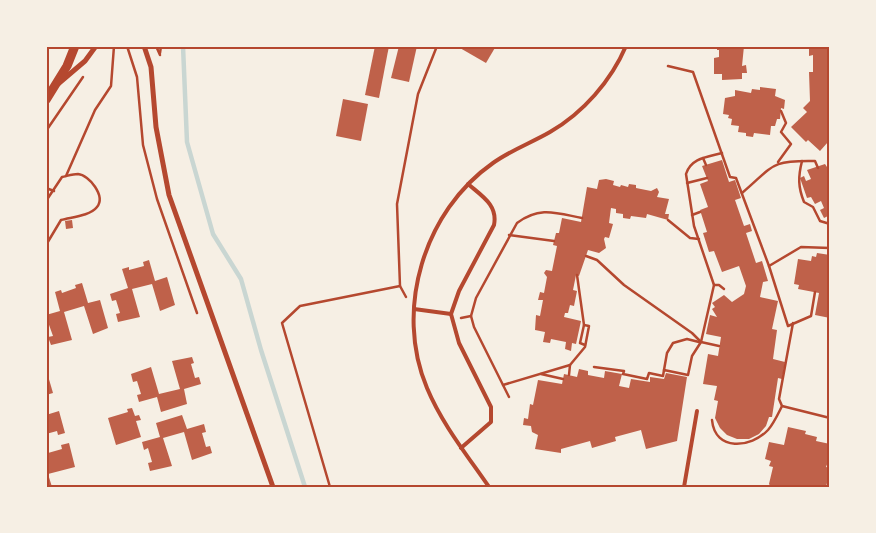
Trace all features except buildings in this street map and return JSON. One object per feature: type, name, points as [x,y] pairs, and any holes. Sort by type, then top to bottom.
[{"type":"street","points":[[46,100],[67,66],[76,46]]},
{"type":"street","points":[[54,88],[85,61],[96,46]]},
{"type":"street","points":[[144,48],[153,84],[156,127],[170,195],[273,487]]},
{"type":"lane","points":[[489,487],[461,448],[436,408],[422,375],[416,349],[414,309],[418,277],[428,244],[443,215],[468,184],[506,154],[548,133],[573,116],[605,82],[626,46]]},
{"type":"lane","points":[[461,448],[491,422],[491,407],[459,343],[451,314],[459,291],[494,225],[496,215],[488,201],[468,184]]},
{"type":"lane","points":[[414,309],[451,314]]},
{"type":"lane","points":[[684,487],[698,411]]},
{"type":"path","points":[[66,176],[96,110],[111,86],[114,46]]},
{"type":"path","points":[[156,46],[160,55],[161,46]]},
{"type":"path","points":[[414,309],[400,286],[397,204],[418,94],[437,46]]},
{"type":"path","points":[[668,66],[693,72],[730,177],[736,178],[742,193],[769,266],[788,326],[811,316],[815,292]]},
{"type":"path","points":[[46,131],[88,69]]},
{"type":"path","points":[[742,193],[768,168],[778,162],[790,144],[780,132],[786,123],[781,111]]},
{"type":"path","points":[[664,370],[688,375],[692,356],[701,342],[714,285],[692,214],[686,174],[689,166],[703,158],[722,153]]},
{"type":"path","points":[[703,158],[706,165]]},
{"type":"path","points":[[802,161],[798,177],[799,190],[804,202],[813,207],[820,221],[830,224]]},
{"type":"path","points":[[778,162],[815,161],[818,168]]},
{"type":"path","points":[[46,201],[62,177],[78,174],[88,179],[97,190],[100,202],[90,212],[61,220],[46,245]]},
{"type":"path","points":[[687,183],[707,178]]},
{"type":"path","points":[[46,188],[54,191]]},
{"type":"path","points":[[509,397],[474,327],[471,316],[476,298],[490,269],[517,223],[528,215],[543,211],[582,218]]},
{"type":"path","points":[[692,214],[700,212]]},
{"type":"path","points":[[668,220],[690,238],[699,239]]},
{"type":"path","points":[[509,235],[554,241]]},
{"type":"path","points":[[769,266],[802,247],[830,248]]},
{"type":"path","points":[[586,256],[597,260],[624,285],[692,332],[701,342]]},
{"type":"path","points":[[569,375],[570,365],[585,344],[589,326],[584,325],[578,275]]},
{"type":"path","points":[[714,285],[719,285],[724,289]]},
{"type":"path","points":[[330,487],[282,323],[300,306],[400,286]]},
{"type":"path","points":[[459,318],[471,316]]},
{"type":"path","points":[[782,406],[779,398],[793,323]]},
{"type":"path","points":[[594,367],[624,371],[623,374],[647,378],[649,373],[663,376],[667,353],[673,343],[687,339],[719,346]]},
{"type":"path","points":[[503,385],[570,365]]},
{"type":"path","points":[[539,374],[563,379]]},
{"type":"path","points":[[782,406],[830,418]]},
{"type":"path","points":[[712,420],[713,429],[725,442],[739,446],[752,442],[768,430],[782,406]]},
{"type":"waterway","points":[[183,46],[187,142],[213,234],[241,279],[261,350],[305,487]]}]
